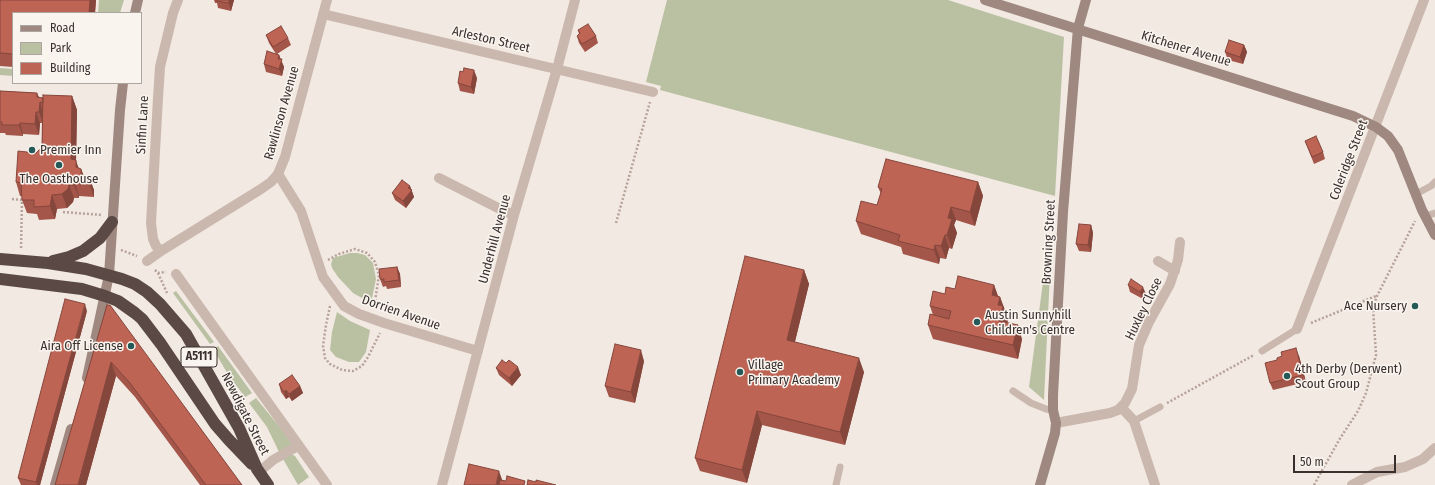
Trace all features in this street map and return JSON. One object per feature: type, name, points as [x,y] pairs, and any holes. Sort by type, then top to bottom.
[{"type":"highway","points":[[48,263],[83,251],[100,238],[112,219]]},
{"type":"highway","name":"A5111","points":[[0,259],[48,263],[109,275]]},
{"type":"highway","name":"Newdigate Street","points":[[109,275],[135,284],[147,292],[160,304],[186,334],[239,428],[258,470],[268,485]]},
{"type":"highway","name":"A5111","points":[[0,279],[82,289],[105,296]]},
{"type":"highway","name":"Newdigate Street","points":[[105,296],[118,301],[142,319],[162,344],[215,424],[258,470]]},
{"type":"street","points":[[135,12],[138,0]]},
{"type":"street","name":"Sinfin Lane","points":[[161,251],[156,246],[153,239],[151,223],[160,67],[173,13],[178,0]]},
{"type":"street","name":"Rawlinson Avenue","points":[[147,261],[261,189],[271,182],[278,174],[285,157],[327,0]]},
{"type":"street","name":"Underhill Avenue","points":[[442,485],[514,215],[557,69],[575,0]]},
{"type":"street","name":"Kitchener Avenue","points":[[985,0],[1078,28],[1353,116],[1376,127],[1388,136],[1398,150],[1424,213],[1435,235]]},
{"type":"street","name":"Browning Street","points":[[1040,485],[1056,433],[1053,395],[1063,212],[1078,28],[1086,0]]},
{"type":"street","name":"Coleridge Street","points":[[1297,329],[1424,0]]},
{"type":"street","name":"Arleston Street","points":[[323,14],[653,92]]},
{"type":"street","name":"Sinfin Lane","points":[[84,388],[109,275],[123,84]]},
{"type":"street","name":"Dorrien Avenue","points":[[278,174],[301,211],[323,277],[344,306],[372,319],[478,351]]},
{"type":"street","points":[[439,178],[514,215]]},
{"type":"street","name":"Huxley Close","points":[[1121,407],[1128,398],[1132,389],[1141,339],[1168,290],[1175,271],[1180,242]]},
{"type":"street","name":"Huxley Close","points":[[1158,261],[1175,271]]},
{"type":"street","name":"Newdigate Street","points":[[176,274],[326,485]]},
{"type":"street","points":[[1056,423],[1110,413],[1121,407],[1134,421],[1155,485]]},
{"type":"street","points":[[55,485],[75,416]]},
{"type":"street","name":"Newdigate Street","points":[[258,470],[298,446]]},
{"type":"street","points":[[1352,485],[1377,472],[1405,467],[1423,459],[1435,448]]},
{"type":"lane","points":[[1416,194],[1432,186],[1435,182]]},
{"type":"lane","points":[[1424,213],[1435,212]]},
{"type":"lane","points":[[1262,351],[1297,329]]},
{"type":"lane","points":[[1013,391],[1031,403],[1053,410]]},
{"type":"lane","points":[[1134,421],[1160,407]]},
{"type":"lane","points":[[836,485],[840,467]]},
{"type":"path","points":[[616,223],[653,92]]},
{"type":"path","points":[[12,200],[22,200],[20,260]]},
{"type":"path","points":[[63,212],[112,219]]},
{"type":"path","points":[[1314,485],[1339,440],[1358,411],[1366,394],[1376,355],[1373,307],[1377,296],[1415,222],[1424,213]]},
{"type":"path","points":[[318,264],[339,254],[355,249],[366,253],[375,262],[379,275],[372,319]]},
{"type":"path","points":[[337,296],[329,307],[323,346],[325,358],[330,364],[342,370],[353,371],[362,366],[373,349],[384,323]]},
{"type":"path","points":[[1297,329],[1377,296]]},
{"type":"path","points":[[1160,407],[1262,351]]},
{"type":"green space","points":[[99,0],[124,0],[120,12],[98,12]]},
{"type":"green space","points":[[667,0],[948,0],[1064,37],[1055,196],[660,90],[661,86],[646,82]]},
{"type":"green space","points":[[0,68],[12,69],[12,76],[0,75]]},
{"type":"green space","points":[[1047,252],[1051,252],[1044,400],[1029,387]]},
{"type":"green space","points":[[350,253],[365,255],[373,263],[376,279],[371,303],[353,293],[332,268],[331,264],[333,258]]},
{"type":"green space","points":[[176,291],[214,342],[210,344],[173,293]]},
{"type":"green space","points":[[337,312],[350,321],[370,330],[366,352],[359,362],[349,362],[336,357],[330,350],[332,332]]},
{"type":"green space","points":[[218,346],[252,393],[245,397],[229,376],[213,349]]},
{"type":"green space","points":[[256,398],[291,441],[292,445],[279,452],[267,427],[249,403]]},
{"type":"green space","points":[[291,454],[295,456],[309,477],[298,485],[283,459]]},
{"type":"building","points":[[0,0],[90,0],[89,12],[12,12],[12,54],[0,53]]},
{"type":"building","points":[[229,0],[229,3],[216,1]]},
{"type":"building","points":[[588,24],[596,36],[582,44],[577,36],[580,33],[578,30]]},
{"type":"building","points":[[281,26],[288,38],[273,47],[266,35]]},
{"type":"building","points":[[1229,40],[1244,45],[1240,57],[1225,52]]},
{"type":"building","points":[[267,51],[279,55],[278,59],[282,59],[279,69],[264,64]]},
{"type":"building","points":[[464,68],[474,70],[471,87],[458,83],[460,71],[463,72]]},
{"type":"building","points":[[0,91],[37,93],[37,97],[43,98],[43,103],[40,102],[39,112],[36,112],[35,124],[20,123],[19,125],[2,125],[2,122],[0,122]]},
{"type":"building","name":"The Oasthouse","points":[[43,95],[72,96],[71,159],[76,160],[76,167],[81,169],[81,176],[89,177],[89,184],[75,183],[74,185],[69,185],[68,189],[62,194],[52,195],[50,206],[34,207],[34,200],[22,200],[21,183],[16,182],[18,151],[36,153],[42,147]]},
{"type":"building","points":[[1316,136],[1323,152],[1312,157],[1305,141]]},
{"type":"building","points":[[886,159],[978,182],[970,212],[951,207],[948,218],[952,219],[947,235],[945,235],[941,246],[935,245],[934,250],[898,241],[900,235],[856,221],[861,201],[877,205],[882,189],[878,187]]},
{"type":"building","points":[[402,180],[410,186],[408,188],[412,190],[403,201],[392,193]]},
{"type":"building","points":[[1079,224],[1091,225],[1088,245],[1076,244]]},
{"type":"building","points":[[745,256],[804,270],[787,340],[859,358],[840,432],[757,411],[742,470],[695,458]]},
{"type":"building","points":[[397,267],[399,280],[384,282],[384,279],[380,279],[379,269]]},
{"type":"building","name":"Austin Sunnyhill Children's Centre","points":[[958,276],[994,285],[992,295],[1000,297],[998,305],[1003,306],[999,321],[1018,325],[1013,345],[928,325],[930,314],[949,319],[951,311],[930,306],[933,291],[945,294],[946,287],[955,289]]},
{"type":"building","points":[[1131,279],[1143,287],[1140,292],[1128,285]]},
{"type":"building","points":[[65,299],[85,304],[36,482],[18,478]]},
{"type":"building","points":[[107,305],[110,305],[242,485],[206,485],[130,383],[111,362],[78,485],[55,485]]},
{"type":"building","points":[[615,344],[641,350],[631,392],[605,386]]},
{"type":"building","name":"4th Derby (Derwent) Scout Group","points":[[1296,348],[1303,375],[1270,383],[1265,363],[1277,360],[1277,358],[1282,356],[1281,352]]},
{"type":"building","points":[[502,360],[506,363],[509,360],[518,367],[509,378],[496,368]]},
{"type":"building","points":[[292,375],[300,386],[289,394],[286,390],[284,392],[279,384]]},
{"type":"building","points":[[469,464],[499,471],[496,485],[464,485]]},
{"type":"building","points":[[507,476],[525,481],[524,485],[499,485],[500,480],[506,481]]},
{"type":"building","points":[[528,480],[536,482],[536,480],[556,485],[527,485]]},
{"type":"place","name":"Premier Inn","points":[[32,150]]},
{"type":"place","name":"The Oasthouse","points":[[59,165]]},
{"type":"place","name":"Ace Nursery","points":[[1415,306]]},
{"type":"place","name":"Austin Sunnyhill Children's Centre","points":[[977,322]]},
{"type":"place","name":"Aira Off License","points":[[131,346]]},
{"type":"place","name":"Village Primary Academy","points":[[740,372]]},
{"type":"place","name":"4th Derby (Derwent) Scout Group","points":[[1287,376]]}]
